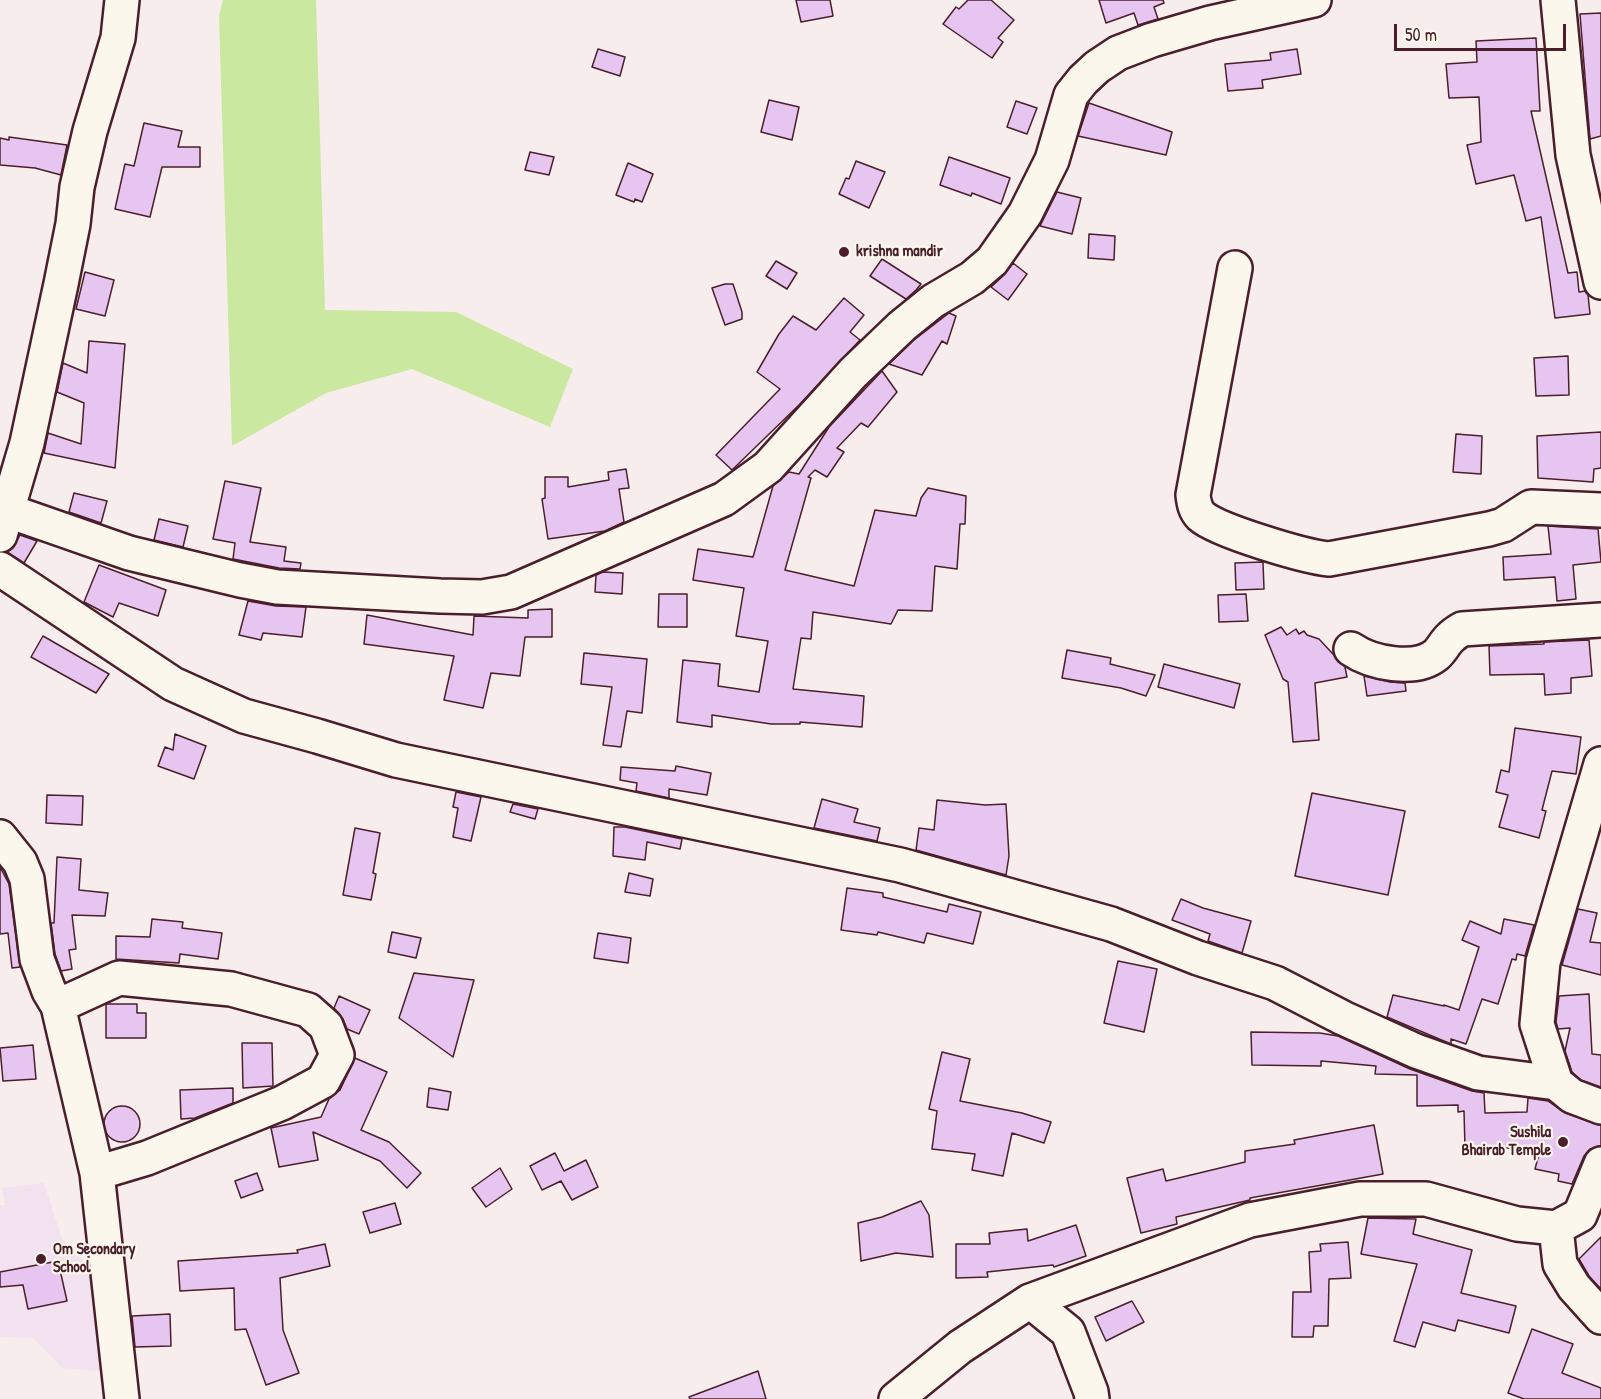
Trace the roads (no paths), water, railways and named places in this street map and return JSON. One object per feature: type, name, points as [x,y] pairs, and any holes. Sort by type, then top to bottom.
[{"type":"street","points":[[122,0],[118,38],[90,130],[77,187],[73,224],[27,443],[3,518],[75,536],[129,553],[277,587],[482,597],[511,592],[724,499],[768,467],[853,373],[902,326],[933,301],[972,278],[992,261],[1025,214],[1052,160],[1071,95],[1097,67],[1118,53],[1152,40],[1210,23],[1314,0]]},
{"type":"street","points":[[1558,0],[1573,155],[1601,282]]},
{"type":"street","points":[[1235,268],[1193,495],[1195,507],[1201,516],[1210,522],[1313,557],[1329,559],[1490,529],[1503,525],[1531,507],[1601,510]]},
{"type":"street","points":[[0,569],[173,684],[244,716],[317,735],[396,760],[900,865],[1111,924],[1198,958],[1275,983],[1343,1018],[1416,1051],[1478,1073],[1556,1083],[1572,1096],[1601,1107]]},
{"type":"street","points":[[1351,648],[1374,661],[1414,663],[1429,660],[1438,654],[1451,637],[1462,629],[1601,620]]},
{"type":"street","points":[[1556,1083],[1537,1024],[1543,962],[1601,764]]},
{"type":"street","points":[[0,837],[20,862],[27,879],[38,959],[49,991],[58,1006],[97,1173],[122,1399]]},
{"type":"street","points":[[58,1006],[119,978],[231,989],[308,1010],[326,1026],[337,1055],[323,1081],[282,1103],[147,1158],[97,1173]]},
{"type":"street","points":[[896,1399],[960,1347],[1030,1301],[1250,1220],[1360,1198],[1426,1199],[1517,1224],[1556,1228],[1580,1215],[1593,1196],[1601,1164]]},
{"type":"street","points":[[1556,1228],[1560,1264],[1574,1287],[1601,1317]]},
{"type":"street","points":[[1030,1301],[1068,1332],[1092,1399]]},
{"type":"place","name":"krishna mandir","points":[[844,252]]},
{"type":"place","name":"Sushila Bhairab Temple","points":[[1563,1142]]},
{"type":"place","name":"Om Secondary School","points":[[41,1259]]}]
